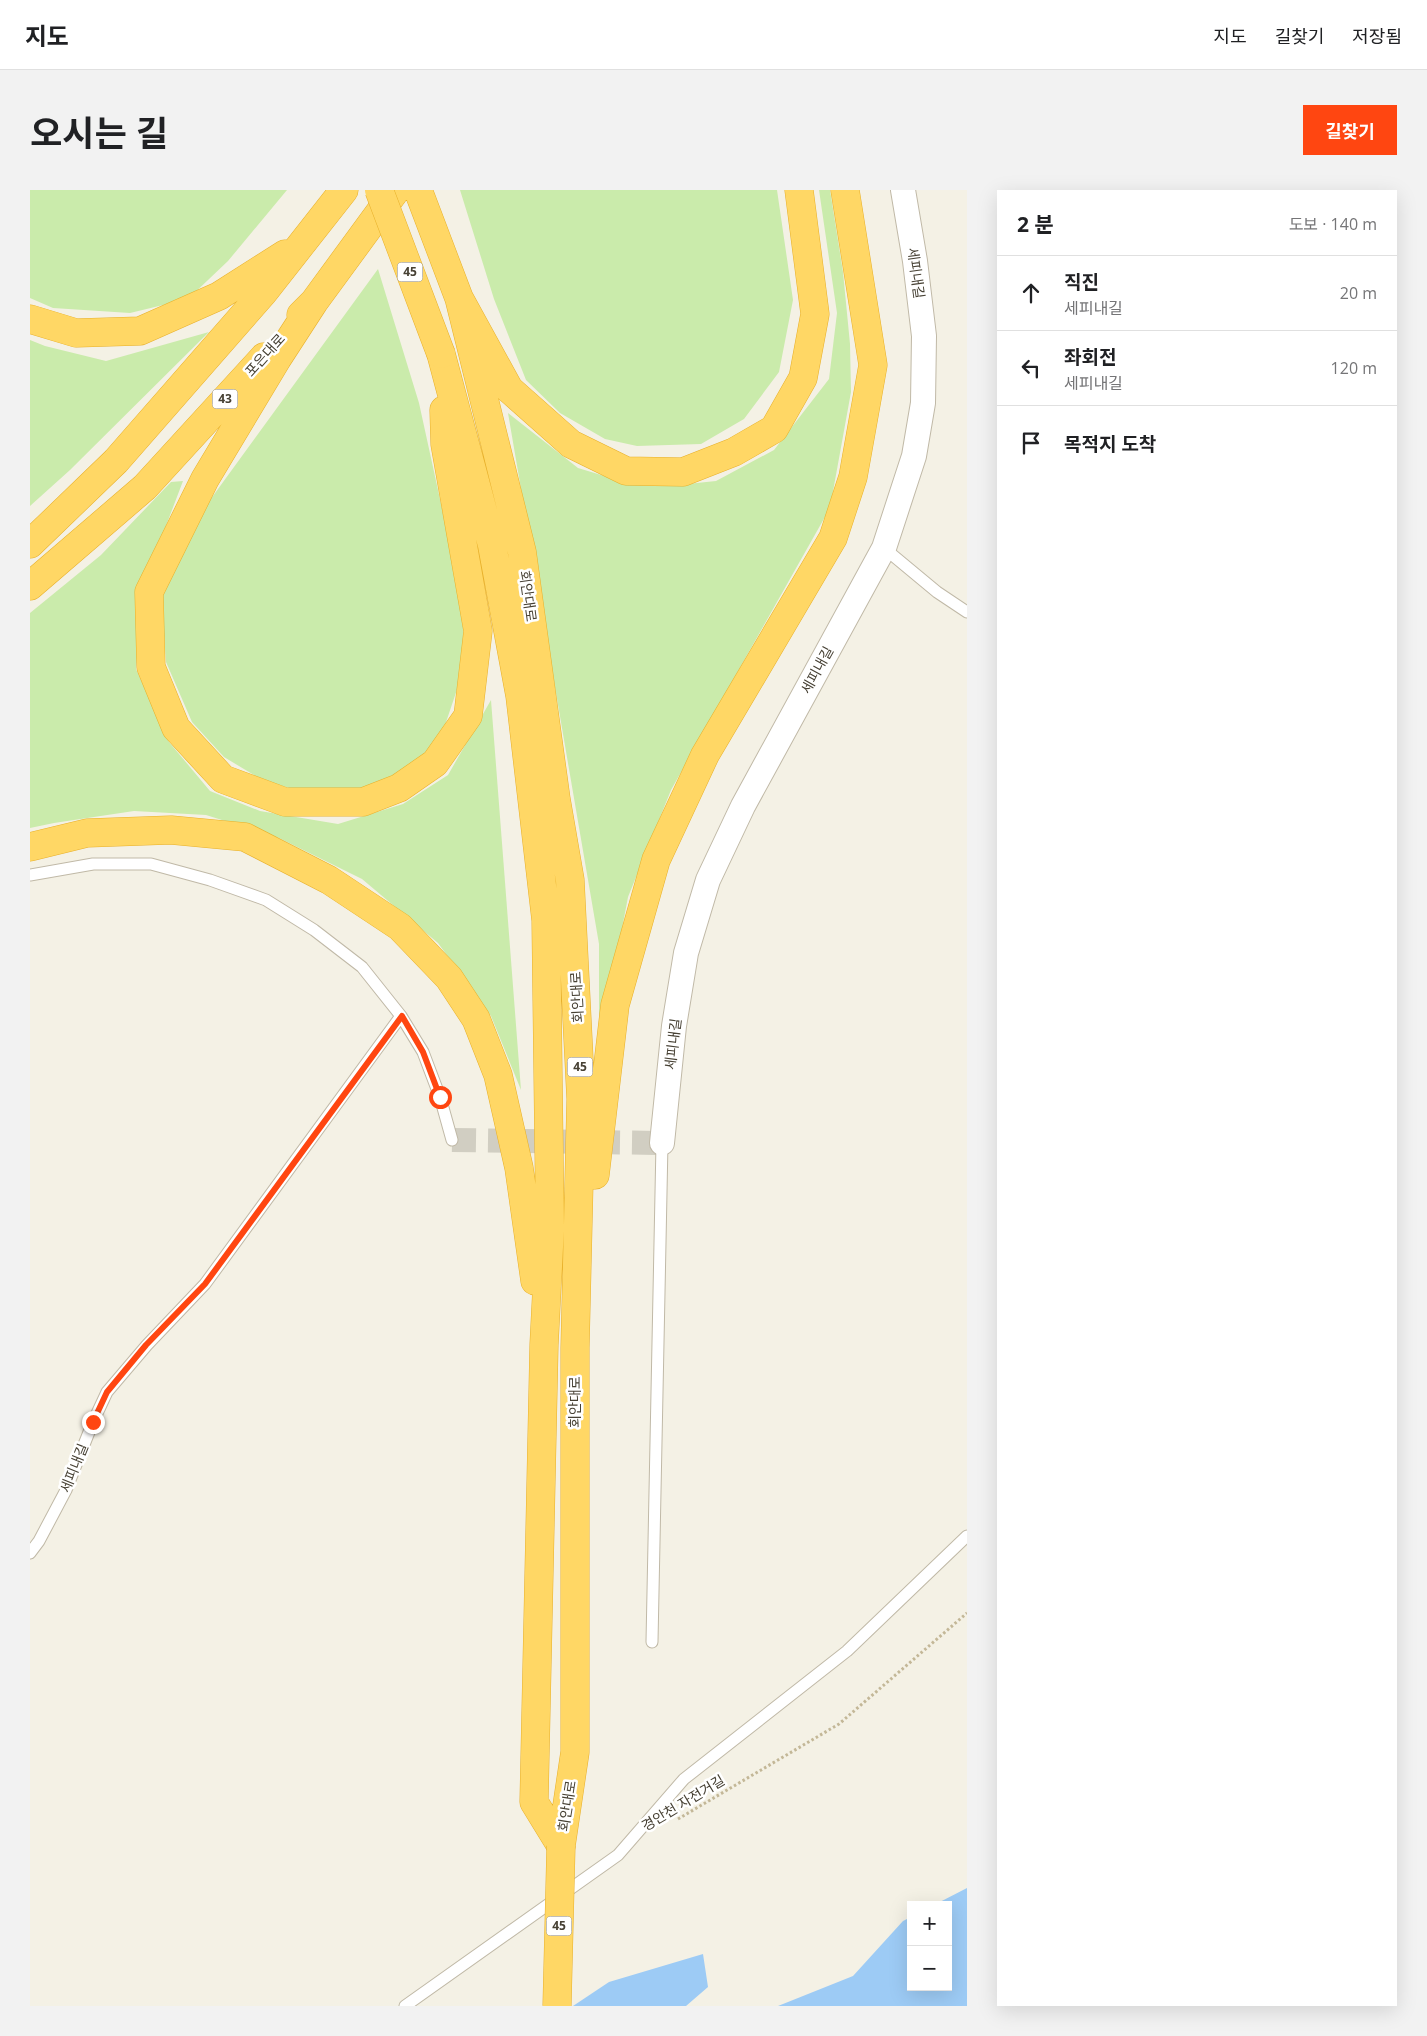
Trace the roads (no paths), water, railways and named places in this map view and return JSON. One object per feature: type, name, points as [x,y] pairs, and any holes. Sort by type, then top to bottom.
[{"type":"highway","points":[[30,544],[116,462],[263,293],[344,190]]},
{"type":"highway","name":"45","points":[[379,190],[441,354]]},
{"type":"highway","name":"포은대로","points":[[30,586],[145,488],[314,302],[396,190]]},
{"type":"highway","points":[[418,190],[459,298],[509,389],[571,444],[626,471],[682,472],[734,452],[774,429],[803,378],[815,314],[799,190]]},
{"type":"highway","points":[[575,1348],[616,1005],[656,860],[705,755],[833,538],[852,477],[873,365],[845,190]]},
{"type":"highway","points":[[30,320],[76,333],[140,331],[219,296],[301,244]]},
{"type":"highway","name":"회안대로","points":[[459,298],[522,552],[556,800],[570,880],[582,1099],[575,1348],[575,1752],[561,1846]]},
{"type":"highway","points":[[314,302],[276,359],[205,478],[149,592],[151,667],[176,728],[223,779],[285,802],[362,802],[399,788],[435,763],[468,716],[478,631],[445,444],[441,354]]},
{"type":"highway","name":"회안대로","points":[[441,354],[492,545],[520,696],[546,920],[550,1227],[544,1345],[534,1802],[561,1846]]},
{"type":"highway","points":[[30,847],[87,833],[171,830],[245,837],[329,880],[400,927],[449,978],[476,1019],[498,1074],[519,1168],[544,1345]]},
{"type":"highway","name":"45","points":[[557,2006],[561,1846]]},
{"type":"street","name":"세피내길","points":[[662,1143],[674,1026],[686,953],[708,880],[743,806],[884,548],[914,456],[923,403],[924,336],[916,261],[903,190]]},
{"type":"lane","points":[[884,548],[937,592],[967,612]]},
{"type":"lane","points":[[30,875],[93,864],[151,864],[210,880],[266,900],[314,930],[362,967],[402,1016],[423,1052],[440,1097],[452,1140]]},
{"type":"lane","name":"세피내길","points":[[30,1553],[39,1541],[66,1490],[107,1392],[146,1345],[205,1284],[402,1016]]},
{"type":"lane","points":[[652,1642],[662,1143]]},
{"type":"lane","points":[[405,2006],[618,1855],[684,1778],[847,1651],[967,1536]]},
{"type":"water","points":[[967,1888],[967,2006],[778,2006],[853,1976],[903,1921],[907,1919],[907,1991],[952,1991],[952,1901],[942,1901]]},
{"type":"water","points":[[703,1954],[708,1987],[686,2006],[573,2006],[609,1982]]},
{"type":"tunnel","points":[[452,1140],[662,1143]]}]
